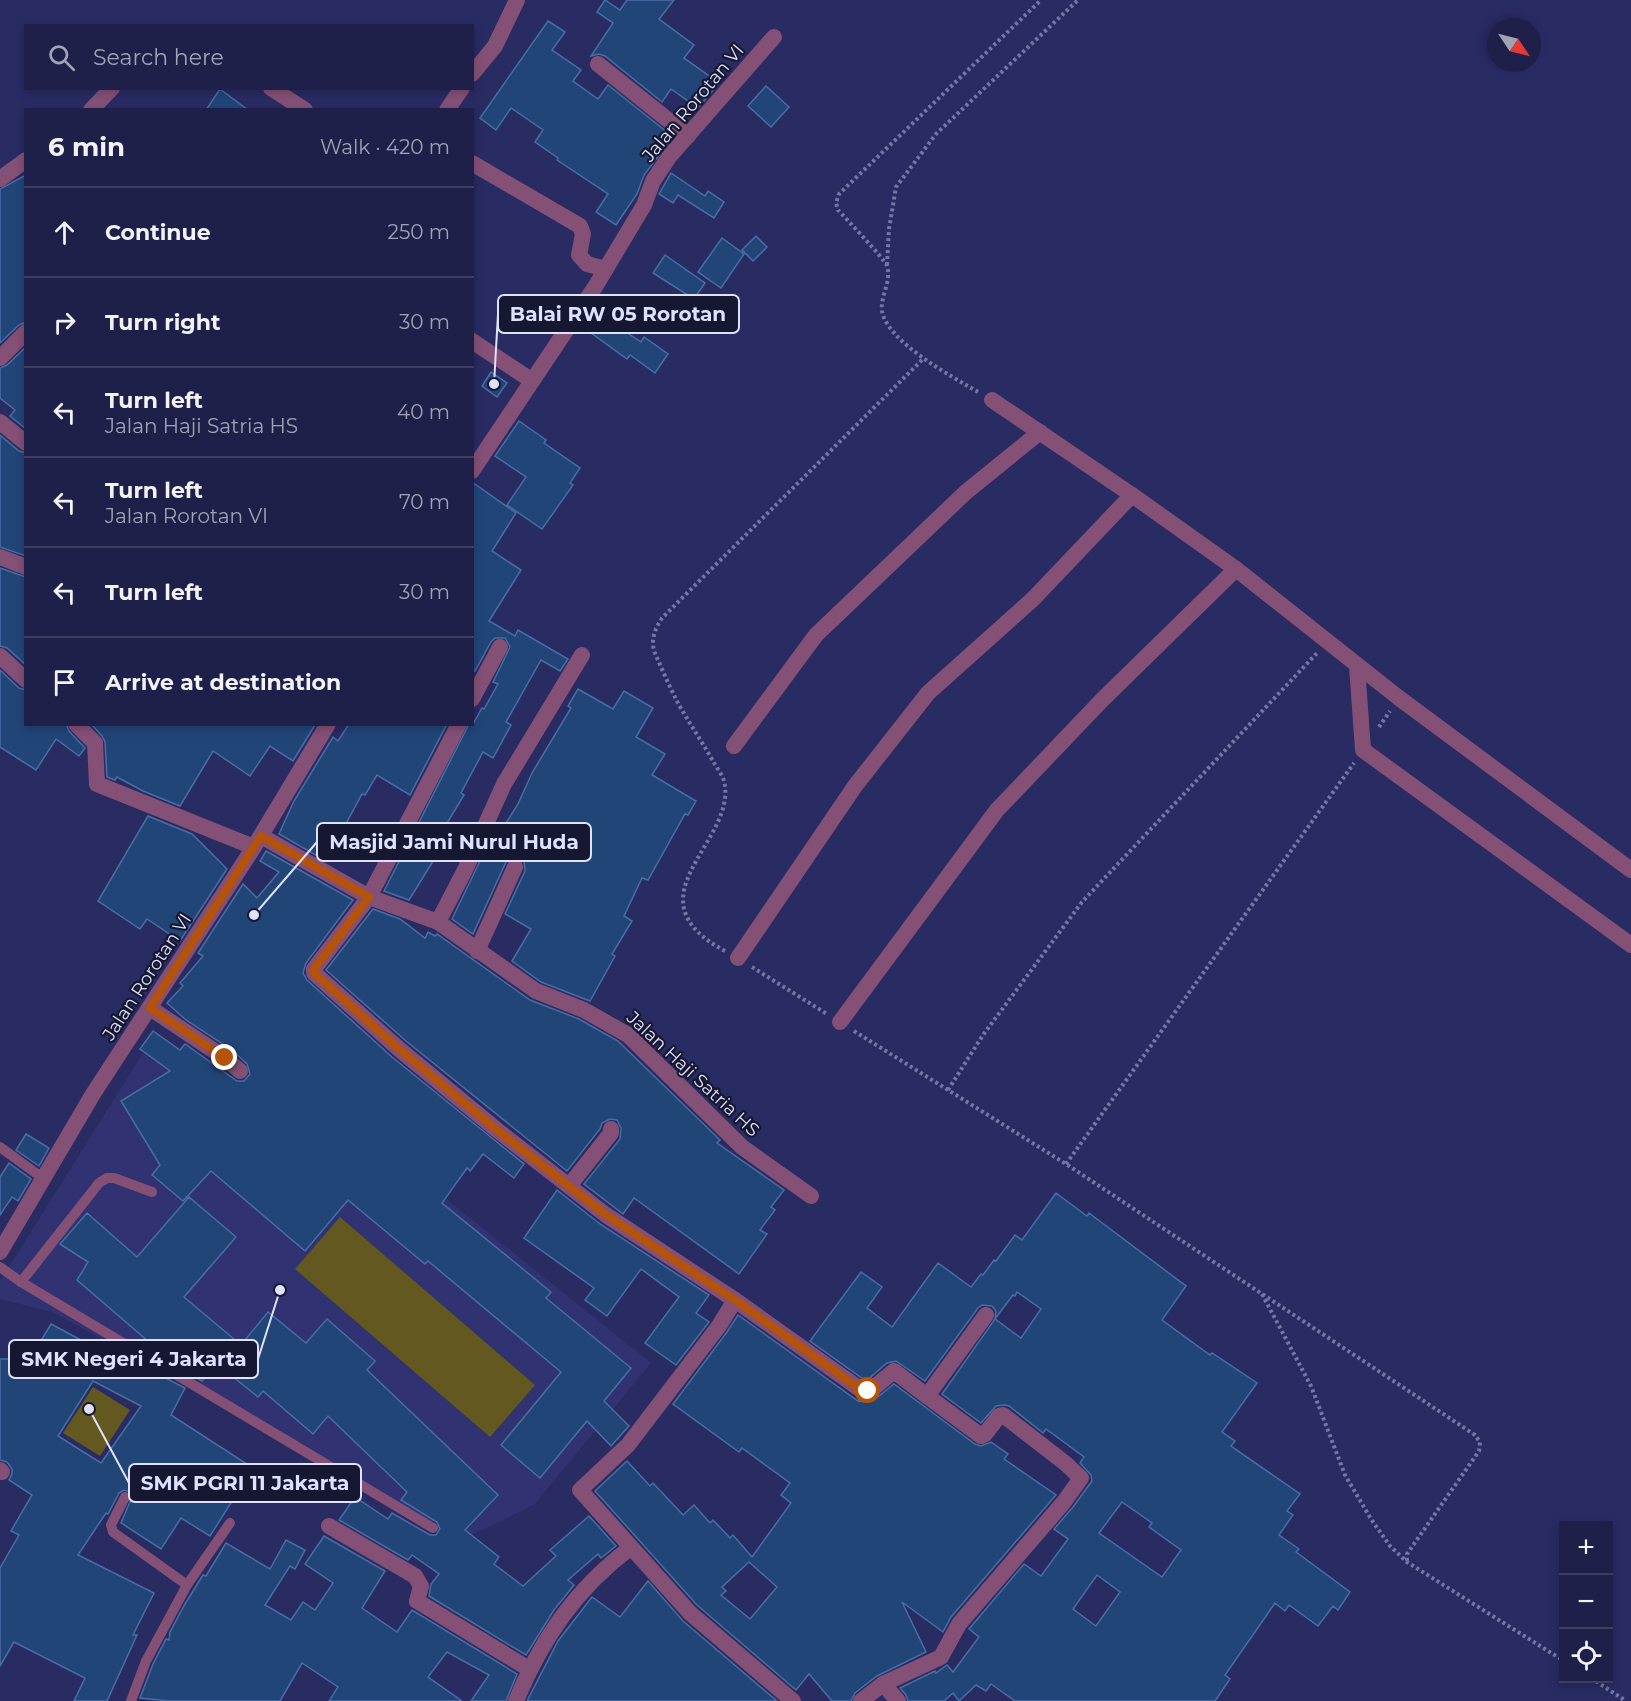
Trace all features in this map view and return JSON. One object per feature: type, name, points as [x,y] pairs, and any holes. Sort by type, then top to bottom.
[{"type":"street","points":[[474,72],[495,46],[517,0]]},
{"type":"street","name":"Jalan Rorotan VI","points":[[474,468],[606,269],[644,205],[653,181],[669,157],[774,37]]},
{"type":"street","points":[[598,64],[688,136]]},
{"type":"street","points":[[93,108],[110,90]]},
{"type":"street","points":[[274,90],[302,108]]},
{"type":"street","points":[[448,108],[461,90]]},
{"type":"street","points":[[0,179],[24,161]]},
{"type":"street","points":[[474,164],[580,226],[583,234],[579,255],[587,264],[606,269]]},
{"type":"street","points":[[0,358],[24,334]]},
{"type":"street","points":[[474,341],[531,380]]},
{"type":"street","points":[[992,400],[1236,569],[1328,641],[1356,666],[1631,870]]},
{"type":"street","points":[[0,422],[24,440]]},
{"type":"street","points":[[734,746],[816,635],[966,492],[1040,432]]},
{"type":"street","points":[[738,958],[855,786],[928,693],[1033,599],[1132,495]]},
{"type":"street","points":[[0,557],[24,566]]},
{"type":"street","points":[[840,1023],[997,810],[1103,699],[1236,569]]},
{"type":"street","points":[[474,695],[500,647]]},
{"type":"street","points":[[438,922],[465,870],[504,784],[582,655]]},
{"type":"street","points":[[0,656],[24,678]]},
{"type":"street","points":[[1356,666],[1363,750],[1631,945]]},
{"type":"street","name":"Jalan Haji Satria HS","points":[[78,726],[95,743],[97,784],[258,841],[369,897],[438,922],[536,991],[584,1010],[628,1035],[742,1148],[811,1196]]},
{"type":"street","name":"Jalan Rorotan VI","points":[[0,1252],[93,1094],[258,841],[327,726]]},
{"type":"street","points":[[458,726],[369,897],[314,969],[314,973],[399,1049],[497,1130],[606,1215],[735,1300],[864,1392],[871,1390],[894,1371],[981,1436],[999,1416],[1003,1415],[1081,1478],[1064,1502],[959,1624],[941,1657],[883,1684],[861,1701]]},
{"type":"street","points":[[477,951],[515,867]]},
{"type":"street","points":[[150,1008],[225,1058],[240,1071]]},
{"type":"street","points":[[569,1186],[611,1129]]},
{"type":"street","points":[[735,1300],[719,1326],[628,1445],[580,1487],[580,1491],[690,1613],[794,1701]]},
{"type":"street","points":[[927,1396],[986,1314]]},
{"type":"street","points":[[329,1526],[415,1576],[421,1586],[417,1601],[529,1669]]},
{"type":"street","points":[[516,1701],[542,1644],[562,1615],[603,1569],[630,1548]]},
{"type":"street","points":[[883,1684],[898,1701]]},
{"type":"lane","points":[[0,1147],[44,1179]]},
{"type":"lane","points":[[21,1282],[106,1178],[114,1178],[153,1192]]},
{"type":"lane","points":[[0,1267],[21,1282],[433,1528]]},
{"type":"lane","points":[[125,1497],[111,1525],[113,1532],[186,1585]]},
{"type":"lane","points":[[130,1701],[146,1661],[186,1585],[230,1523]]},
{"type":"path","points":[[887,265],[838,210],[836,203],[839,194],[1041,0]]},
{"type":"path","points":[[992,400],[923,359],[890,329],[882,311],[888,278],[889,229],[897,187],[936,134],[1078,0]]},
{"type":"path","points":[[923,359],[662,618],[655,629],[652,642],[654,651],[678,704],[724,779],[726,800],[718,822],[690,871],[685,887],[685,909],[693,926],[710,944],[738,958],[1066,1164],[1475,1435],[1480,1442],[1479,1451],[1407,1554],[1407,1562]]},
{"type":"path","points":[[948,1090],[983,1035],[1082,902],[1328,641]]},
{"type":"path","points":[[1066,1164],[1399,698]]},
{"type":"path","points":[[1262,1293],[1311,1386],[1345,1475],[1390,1546],[1407,1562],[1559,1658]]},
{"type":"path","points":[[1599,1683],[1626,1701]]},
{"type":"shaded area","points":[[143,1053],[208,1099],[333,1108],[651,1363],[534,1505],[455,1543],[191,1387],[52,1312],[0,1299],[0,1281]]},
{"type":"shaded area","points":[[340,1217],[535,1385],[490,1437],[295,1269]]},
{"type":"shaded area","points":[[93,1387],[130,1410],[100,1456],[63,1433]]},
{"type":"building","points":[[605,0],[620,10],[627,0],[674,0],[659,19],[694,45],[684,58],[719,83],[698,108],[671,89],[662,102],[605,56],[599,54],[591,56],[613,23],[597,12]]},
{"type":"building","points":[[548,21],[565,32],[552,50],[581,70],[573,81],[598,99],[608,85],[673,137],[644,175],[637,194],[616,225],[596,212],[608,194],[557,160],[558,158],[535,142],[543,130],[511,108],[496,130],[480,118]]},
{"type":"building","points":[[766,86],[789,107],[771,127],[748,106]]},
{"type":"building","points":[[221,90],[245,108],[207,108]]},
{"type":"building","points":[[671,173],[705,196],[708,191],[724,202],[714,218],[678,195],[673,203],[659,194]]},
{"type":"building","points":[[24,176],[24,323],[0,343],[0,189]]},
{"type":"building","points":[[756,236],[767,247],[753,261],[742,250]]},
{"type":"building","points":[[722,238],[744,254],[721,288],[698,272]]},
{"type":"building","points":[[665,255],[705,283],[694,299],[653,273]]},
{"type":"building","points":[[599,314],[641,342],[644,337],[668,354],[655,373],[630,355],[627,359],[587,330]]},
{"type":"building","points":[[24,349],[24,427],[10,416],[15,410],[0,398],[0,368],[7,365]]},
{"type":"building","points":[[491,372],[507,383],[497,397],[482,386]]},
{"type":"building","points":[[519,421],[546,440],[544,443],[580,468],[570,483],[573,485],[542,529],[507,505],[526,477],[495,456]]},
{"type":"building","points":[[0,435],[24,452],[24,555],[0,547]]},
{"type":"building","points":[[474,483],[516,513],[492,551],[521,570],[489,621],[515,636],[518,630],[568,659],[560,671],[541,660],[506,722],[511,725],[493,758],[483,752],[461,793],[464,795],[441,833],[448,837],[409,900],[384,891],[468,726],[474,726],[482,708],[484,709],[498,684],[493,682],[510,647],[505,638],[495,638],[491,642],[475,671]]},
{"type":"building","points":[[0,568],[24,576],[24,663],[7,648],[0,646]]},
{"type":"building","points":[[0,670],[19,688],[24,689],[24,726],[67,726],[85,748],[79,756],[56,739],[36,770],[0,747]]},
{"type":"building","points":[[578,689],[613,709],[624,691],[653,708],[636,737],[665,754],[652,775],[696,801],[688,815],[685,814],[648,880],[642,878],[624,916],[632,921],[612,954],[615,956],[590,1001],[541,982],[512,961],[531,929],[505,914],[525,871],[524,861],[520,858],[513,857],[506,862],[473,934],[452,919],[492,836],[497,828],[501,831],[518,804],[532,773],[571,708],[568,706]]},
{"type":"building","points":[[93,726],[314,726],[293,761],[270,746],[250,776],[213,751],[180,806],[143,791],[117,777],[115,780],[107,777],[105,742]]},
{"type":"building","points":[[348,726],[446,726],[410,795],[377,775],[365,795],[362,794],[326,861],[279,834],[294,801],[333,737],[338,741]]},
{"type":"building","points":[[148,816],[192,834],[227,869],[180,941],[147,919],[140,929],[98,901]]},
{"type":"building","points":[[266,851],[353,900],[306,963],[303,973],[307,980],[392,1057],[524,1164],[514,1178],[483,1154],[470,1171],[467,1168],[442,1203],[551,1292],[546,1298],[631,1368],[604,1401],[629,1426],[611,1446],[587,1421],[540,1478],[501,1445],[561,1372],[428,1261],[425,1264],[348,1200],[305,1251],[211,1171],[183,1201],[152,1175],[160,1165],[121,1101],[170,1071],[140,1049],[153,1031],[180,1050],[185,1044],[237,1081],[244,1081],[250,1074],[247,1064],[232,1050],[186,1020],[167,1003],[183,986],[180,983],[203,956],[198,953],[243,884],[257,898],[279,872],[260,861]]},
{"type":"building","points":[[373,909],[400,919],[425,938],[428,932],[435,936],[437,934],[530,1000],[579,1019],[618,1041],[720,1140],[717,1143],[784,1190],[771,1207],[775,1210],[760,1230],[767,1234],[739,1274],[634,1198],[623,1214],[584,1184],[620,1139],[621,1128],[617,1120],[610,1119],[602,1123],[600,1129],[567,1171],[406,1041],[326,970]]},
{"type":"building","points":[[26,1134],[49,1148],[39,1166],[16,1150]]},
{"type":"building","points":[[9,1163],[31,1179],[18,1201],[12,1197],[0,1215],[0,1177]]},
{"type":"building","points":[[557,1190],[600,1224],[709,1295],[696,1313],[709,1322],[676,1365],[645,1343],[679,1297],[641,1269],[607,1316],[585,1300],[594,1288],[524,1238]]},
{"type":"building","points":[[1056,1193],[1087,1216],[1089,1213],[1186,1286],[1162,1320],[1210,1355],[1212,1353],[1257,1383],[1222,1432],[1235,1441],[1231,1446],[1300,1494],[1287,1511],[1293,1515],[1279,1535],[1299,1549],[1296,1552],[1350,1592],[1338,1610],[1333,1606],[1318,1626],[1289,1605],[1285,1611],[1275,1603],[1225,1675],[1230,1679],[1215,1701],[1015,1701],[991,1684],[986,1691],[976,1685],[959,1701],[953,1693],[944,1701],[908,1701],[900,1688],[935,1671],[936,1673],[947,1665],[953,1672],[979,1637],[969,1629],[1024,1564],[1041,1576],[1068,1539],[1054,1529],[1092,1481],[1091,1475],[1080,1463],[1084,1457],[1046,1429],[1043,1433],[1009,1406],[996,1406],[981,1423],[942,1394],[995,1319],[996,1311],[992,1306],[982,1305],[978,1308],[925,1381],[896,1361],[887,1363],[866,1381],[810,1341],[861,1272],[882,1287],[867,1308],[892,1327],[938,1263],[971,1287],[994,1260],[996,1261],[1015,1235],[1022,1240]],"holes":[[[1017,1292],[1041,1309],[1021,1338],[995,1319],[1013,1295],[1015,1296]],[[1122,1502],[1152,1523],[1149,1527],[1181,1550],[1162,1577],[1099,1533]],[[1097,1575],[1120,1592],[1096,1626],[1073,1609]]]},
{"type":"building","points":[[189,1197],[236,1237],[184,1297],[241,1345],[268,1312],[306,1343],[327,1319],[375,1361],[367,1370],[498,1495],[465,1530],[499,1557],[494,1564],[523,1586],[556,1556],[550,1550],[589,1516],[616,1546],[601,1558],[598,1554],[568,1580],[574,1585],[554,1610],[526,1655],[429,1596],[431,1584],[439,1574],[412,1555],[408,1560],[339,1520],[355,1497],[388,1519],[392,1513],[430,1535],[436,1535],[440,1529],[437,1522],[401,1500],[407,1492],[328,1416],[313,1434],[263,1391],[258,1397],[217,1364],[202,1381],[178,1367],[77,1280],[88,1262],[60,1244],[87,1213],[137,1257]]},
{"type":"building","points":[[738,1315],[858,1401],[874,1400],[894,1384],[975,1444],[981,1446],[991,1442],[1008,1454],[1004,1459],[1056,1495],[951,1617],[943,1632],[902,1602],[926,1652],[877,1676],[855,1693],[851,1701],[832,1701],[809,1674],[796,1690],[697,1605],[595,1491],[627,1461],[650,1486],[653,1483],[683,1515],[694,1505],[710,1523],[713,1520],[730,1538],[733,1535],[752,1557],[791,1503],[781,1495],[790,1483],[742,1448],[739,1452],[673,1404]],"holes":[[[749,1562],[777,1587],[750,1619],[721,1595],[726,1591],[722,1587]]]},
{"type":"building","points":[[51,1324],[122,1362],[125,1357],[185,1388],[171,1415],[253,1468],[210,1536],[181,1518],[161,1549],[121,1523],[132,1497],[131,1492],[124,1490],[119,1493],[108,1514],[106,1513],[78,1555],[154,1593],[133,1635],[137,1635],[107,1701],[74,1701],[85,1678],[14,1642],[0,1666],[0,1568],[19,1535],[11,1531],[32,1495],[9,1480],[12,1469],[7,1462],[0,1460],[0,1359],[9,1359],[24,1369]],"holes":[[[93,1381],[141,1406],[101,1463],[58,1436]]]},
{"type":"building","points":[[324,1536],[385,1571],[362,1608],[397,1632],[412,1610],[517,1674],[506,1701],[471,1701],[489,1675],[447,1652],[428,1677],[462,1701],[329,1701],[338,1687],[302,1663],[280,1701],[169,1701],[140,1698],[153,1664],[166,1639],[169,1640],[170,1632],[185,1604],[203,1575],[206,1576],[226,1543],[270,1569],[286,1540],[305,1550],[295,1569],[290,1566],[265,1605],[291,1620],[303,1602],[315,1610],[333,1583],[305,1564]]},
{"type":"building","points":[[648,1581],[683,1621],[777,1701],[527,1701],[558,1641],[592,1597],[620,1617]]},
{"type":"place","name":"Balai RW 05 Rorotan","points":[[494,384]]},
{"type":"place","name":"Masjid Jami Nurul Huda","points":[[254,915]]},
{"type":"place","name":"SMK Negeri 4 Jakarta","points":[[280,1290]]},
{"type":"place","name":"SMK PGRI 11 Jakarta","points":[[89,1409]]},
{"type":"route","points":[[225,1058],[150,1008],[261,836],[369,897],[314,969],[314,973],[399,1049],[497,1130],[606,1215],[735,1300],[864,1392],[868,1391]]}]
